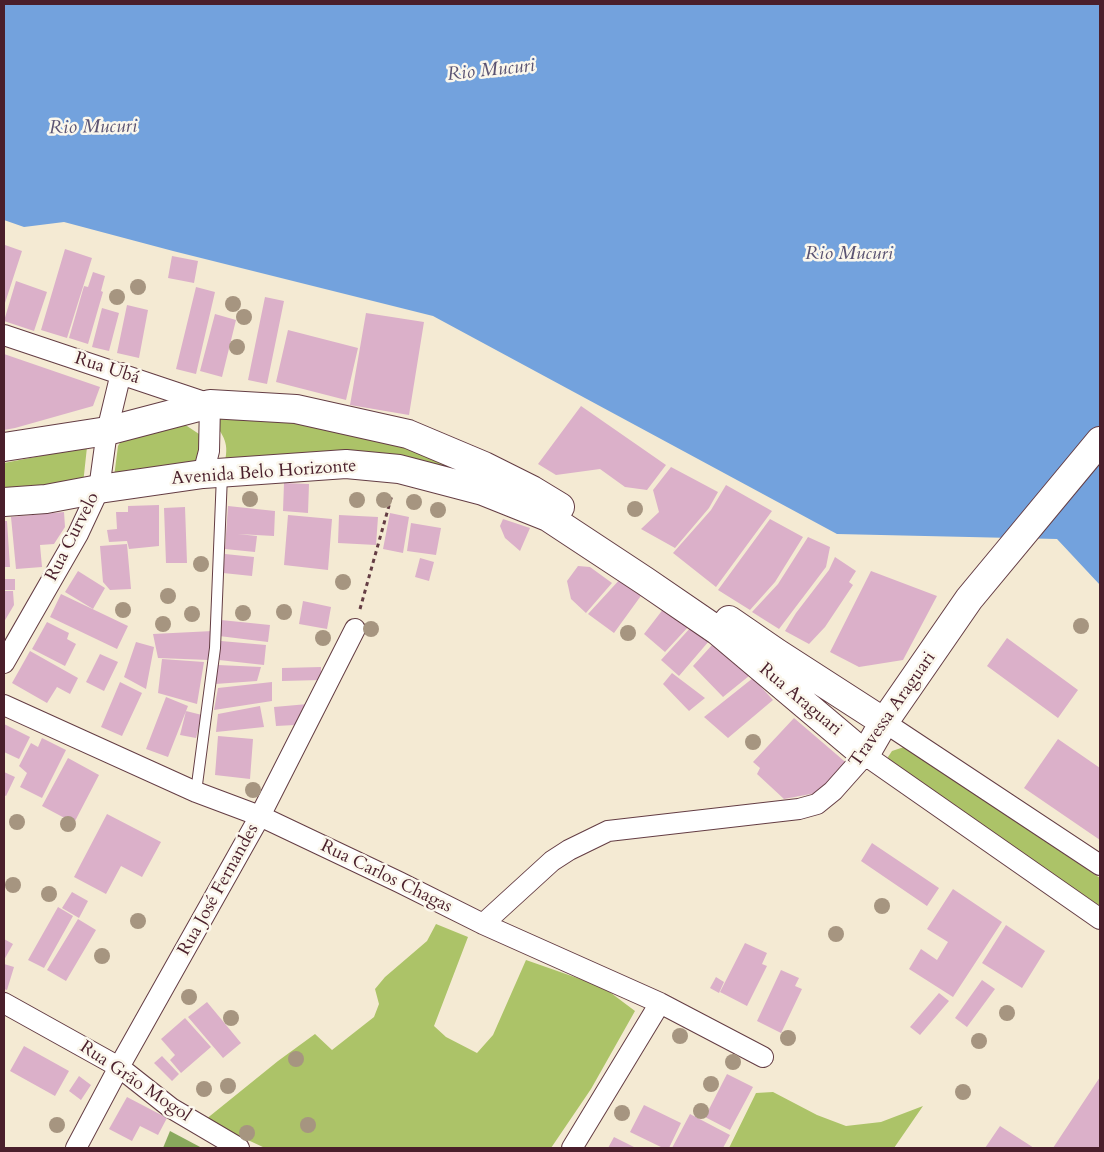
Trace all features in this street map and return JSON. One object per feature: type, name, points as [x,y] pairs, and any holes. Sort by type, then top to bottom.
[{"type":"street","name":"Rua Ubá","points":[[4,335],[210,404]]},
{"type":"street","name":"Rua Curvelo","points":[[4,663],[78,534],[99,489],[107,431],[121,373]]},
{"type":"street","points":[[210,404],[209,451],[212,474]]},
{"type":"street","points":[[4,447],[107,431],[210,404],[296,409],[408,434],[484,466],[532,490],[555,513]]},
{"type":"street","name":"Travessa Araguari","points":[[483,924],[552,861],[569,850],[608,831],[799,809],[817,804],[833,791],[865,755],[884,722],[969,599],[1100,441]]},
{"type":"street","name":"Avenida Belo Horizonte","points":[[4,502],[46,499],[99,489],[212,474],[346,464],[399,469],[483,491],[555,513]]},
{"type":"street","name":"Rua Araguari","points":[[555,513],[615,540],[777,653],[1100,865]]},
{"type":"street","name":"Rua Araguari","points":[[555,513],[646,581],[718,631],[865,755],[1100,919]]},
{"type":"street","name":"Rua José Fernandes","points":[[76,1148],[118,1068],[260,816],[355,629]]},
{"type":"street","name":"Rua Carlos Chagas","points":[[4,705],[196,792],[260,816],[483,924],[660,1002],[763,1057]]},
{"type":"street","points":[[572,1148],[660,1002]]},
{"type":"street","name":"Rua Grão Mogol","points":[[4,1003],[118,1068],[171,1108],[239,1148]]},
{"type":"lane","points":[[196,792],[215,648],[212,474]]},
{"type":"path","points":[[355,629],[399,469]]},
{"type":"green space","points":[[237,417],[331,425],[485,470],[483,476],[224,465],[226,457],[225,440],[212,419]]},
{"type":"green space","points":[[184,424],[199,434],[202,453],[201,461],[114,477],[118,446],[125,434]]},
{"type":"green space","points":[[87,447],[83,484],[4,490],[4,463]]},
{"type":"green space","points":[[904,747],[1100,878],[1100,906],[890,765],[888,757],[892,751]]},
{"type":"green space","points":[[436,924],[468,937],[434,1026],[446,1037],[477,1053],[493,1035],[526,960],[603,987],[635,1011],[591,1089],[551,1148],[265,1148],[205,1120],[278,1061],[315,1034],[332,1050],[374,1017],[379,1004],[375,989],[385,977],[427,941]]},
{"type":"green space","points":[[773,1092],[817,1115],[846,1126],[881,1122],[923,1106],[894,1148],[729,1148],[756,1093]]},
{"type":"green space","points":[[170,1131],[202,1148],[163,1148]]},
{"type":"water","name":"Rio Mucuri","points":[[4,4],[1100,4],[1100,585],[1057,539],[837,534],[433,316],[64,222],[24,227],[4,220]]},
{"type":"building","points":[[5,245],[22,251],[4,306],[4,250]]},
{"type":"building","points":[[65,249],[92,258],[67,338],[41,330]]},
{"type":"building","points":[[172,256],[198,261],[194,283],[168,278]]},
{"type":"building","points":[[93,272],[105,276],[101,291],[103,292],[88,344],[69,338],[84,286],[88,287]]},
{"type":"building","points":[[16,281],[47,292],[34,331],[4,321]]},
{"type":"building","points":[[196,287],[215,292],[196,374],[176,369]]},
{"type":"building","points":[[265,297],[284,301],[267,384],[248,380]]},
{"type":"building","points":[[127,305],[148,310],[139,358],[117,353]]},
{"type":"building","points":[[102,308],[119,313],[109,351],[92,347]]},
{"type":"building","points":[[366,313],[424,322],[409,415],[350,405]]},
{"type":"building","points":[[215,314],[236,320],[222,377],[200,371]]},
{"type":"building","points":[[288,330],[358,348],[346,400],[276,382]]},
{"type":"building","points":[[4,354],[100,387],[93,406],[4,430]]},
{"type":"building","points":[[581,406],[666,465],[647,490],[625,487],[600,469],[556,475],[538,464]]},
{"type":"building","points":[[671,467],[718,492],[709,508],[675,548],[641,529],[659,512],[653,490]]},
{"type":"building","points":[[284,483],[309,484],[308,513],[283,511]]},
{"type":"building","points":[[726,485],[772,511],[716,587],[673,553],[711,510]]},
{"type":"building","points":[[159,505],[159,546],[129,549],[127,541],[109,542],[107,530],[117,529],[116,512],[128,512],[128,506]]},
{"type":"building","points":[[228,506],[275,511],[274,536],[238,534],[257,536],[255,552],[225,549]]},
{"type":"building","points":[[185,507],[187,563],[166,563],[164,508]]},
{"type":"building","points":[[64,512],[65,527],[54,544],[40,545],[42,567],[16,569],[11,517]]},
{"type":"building","points":[[390,513],[409,517],[403,553],[383,549]]},
{"type":"building","points":[[288,515],[332,519],[328,570],[284,565]]},
{"type":"building","points":[[339,515],[378,517],[376,545],[338,543]]},
{"type":"building","points":[[503,519],[530,528],[520,551],[505,538],[500,526]]},
{"type":"building","points":[[770,519],[803,537],[775,582],[750,610],[718,590]]},
{"type":"building","points":[[4,521],[7,521],[10,567],[4,567]]},
{"type":"building","points":[[411,523],[441,528],[436,555],[407,551]]},
{"type":"building","points":[[808,537],[830,547],[826,567],[779,629],[752,612],[778,584]]},
{"type":"building","points":[[127,544],[131,589],[110,590],[103,582],[100,546]]},
{"type":"building","points":[[225,554],[254,557],[252,576],[223,573]]},
{"type":"building","points":[[835,557],[856,571],[849,582],[853,585],[825,627],[809,644],[785,631],[796,613],[829,570]]},
{"type":"building","points":[[420,558],[434,562],[429,581],[415,577]]},
{"type":"building","points":[[578,566],[590,567],[612,583],[586,613],[571,599],[567,581]]},
{"type":"building","points":[[78,571],[105,588],[93,609],[65,592]]},
{"type":"building","points":[[871,571],[937,596],[903,660],[859,667],[830,652]]},
{"type":"building","points":[[622,577],[643,593],[614,633],[588,614]]},
{"type":"building","points":[[4,579],[15,579],[15,590],[4,590]]},
{"type":"building","points":[[4,591],[13,591],[14,605],[4,622]]},
{"type":"building","points":[[61,594],[128,626],[117,649],[50,617]]},
{"type":"building","points":[[303,601],[331,607],[327,629],[299,624]]},
{"type":"building","points":[[664,608],[689,626],[665,652],[644,634]]},
{"type":"building","points":[[221,620],[270,625],[268,642],[219,636]]},
{"type":"building","points":[[47,622],[69,633],[67,639],[76,644],[65,666],[32,649]]},
{"type":"building","points":[[692,626],[709,641],[679,676],[661,660]]},
{"type":"building","points":[[213,631],[209,660],[158,658],[153,634]]},
{"type":"building","points":[[1007,638],[1078,690],[1058,718],[987,666]]},
{"type":"building","points":[[221,641],[266,645],[264,665],[219,660]]},
{"type":"building","points":[[136,642],[154,647],[146,689],[124,677]]},
{"type":"building","points":[[712,645],[749,676],[723,697],[693,666]]},
{"type":"building","points":[[30,651],[78,678],[70,694],[57,687],[47,703],[12,683]]},
{"type":"building","points":[[100,654],[118,662],[104,691],[86,682]]},
{"type":"building","points":[[162,659],[204,662],[197,704],[158,693]]},
{"type":"building","points":[[218,665],[261,667],[257,681],[215,684]]},
{"type":"building","points":[[321,667],[321,680],[282,681],[282,668]]},
{"type":"building","points":[[672,673],[705,698],[689,711],[663,684]]},
{"type":"building","points":[[753,678],[773,700],[728,738],[704,717]]},
{"type":"building","points":[[120,682],[142,693],[122,736],[101,727]]},
{"type":"building","points":[[272,682],[272,701],[214,710],[218,688]]},
{"type":"building","points":[[166,697],[188,706],[168,757],[146,749]]},
{"type":"building","points":[[308,704],[295,725],[276,726],[274,707]]},
{"type":"building","points":[[260,706],[264,727],[216,732],[218,714]]},
{"type":"building","points":[[186,711],[202,715],[196,738],[180,735]]},
{"type":"building","points":[[794,718],[850,766],[816,793],[784,799],[757,774],[760,768],[753,762]]},
{"type":"building","points":[[4,724],[30,737],[19,759],[4,752]]},
{"type":"building","points":[[218,736],[253,739],[250,779],[215,775]]},
{"type":"building","points":[[42,738],[66,750],[42,798],[20,787],[27,773],[19,766],[31,743],[38,747]]},
{"type":"building","points":[[1058,739],[1100,768],[1100,840],[1024,788]]},
{"type":"building","points":[[68,758],[99,775],[74,823],[42,806]]},
{"type":"building","points":[[4,772],[15,777],[6,796],[4,795]]},
{"type":"building","points":[[107,814],[161,842],[142,877],[121,866],[106,894],[74,877]]},
{"type":"building","points":[[872,843],[939,888],[927,906],[861,861]]},
{"type":"building","points":[[953,889],[1002,922],[953,997],[909,969],[921,949],[937,960],[948,942],[927,929]]},
{"type":"building","points":[[72,892],[88,901],[79,918],[62,908]]},
{"type":"building","points":[[58,907],[73,916],[44,968],[28,960]]},
{"type":"building","points":[[78,919],[96,930],[66,981],[47,970]]},
{"type":"building","points":[[1006,925],[1045,951],[1022,988],[982,963]]},
{"type":"building","points":[[4,939],[13,944],[4,960]]},
{"type":"building","points":[[745,943],[767,953],[762,964],[767,966],[747,1006],[720,992]]},
{"type":"building","points":[[4,964],[14,967],[7,990],[4,989]]},
{"type":"building","points":[[781,970],[799,978],[795,986],[802,989],[781,1033],[757,1021]]},
{"type":"building","points":[[716,977],[724,982],[719,993],[710,988]]},
{"type":"building","points":[[982,980],[995,989],[967,1027],[955,1018]]},
{"type":"building","points":[[939,993],[949,1001],[920,1035],[910,1027]]},
{"type":"building","points":[[207,1002],[241,1043],[223,1058],[188,1017]]},
{"type":"building","points":[[185,1018],[211,1047],[181,1073],[170,1060],[175,1055],[161,1039]]},
{"type":"building","points":[[24,1046],[69,1071],[55,1096],[10,1071]]},
{"type":"building","points":[[162,1056],[179,1074],[172,1081],[154,1063]]},
{"type":"building","points":[[727,1074],[753,1087],[730,1130],[705,1117]]},
{"type":"building","points":[[79,1076],[91,1085],[81,1100],[69,1091]]},
{"type":"building","points":[[1100,1077],[1100,1148],[1053,1148]]},
{"type":"building","points":[[127,1097],[167,1118],[158,1135],[140,1126],[132,1141],[109,1129]]},
{"type":"building","points":[[644,1105],[681,1123],[669,1148],[663,1148],[630,1132]]},
{"type":"building","points":[[690,1114],[730,1135],[723,1148],[672,1148]]},
{"type":"building","points":[[1000,1126],[1034,1148],[985,1148]]},
{"type":"building","points":[[614,1137],[636,1148],[608,1148]]}]
